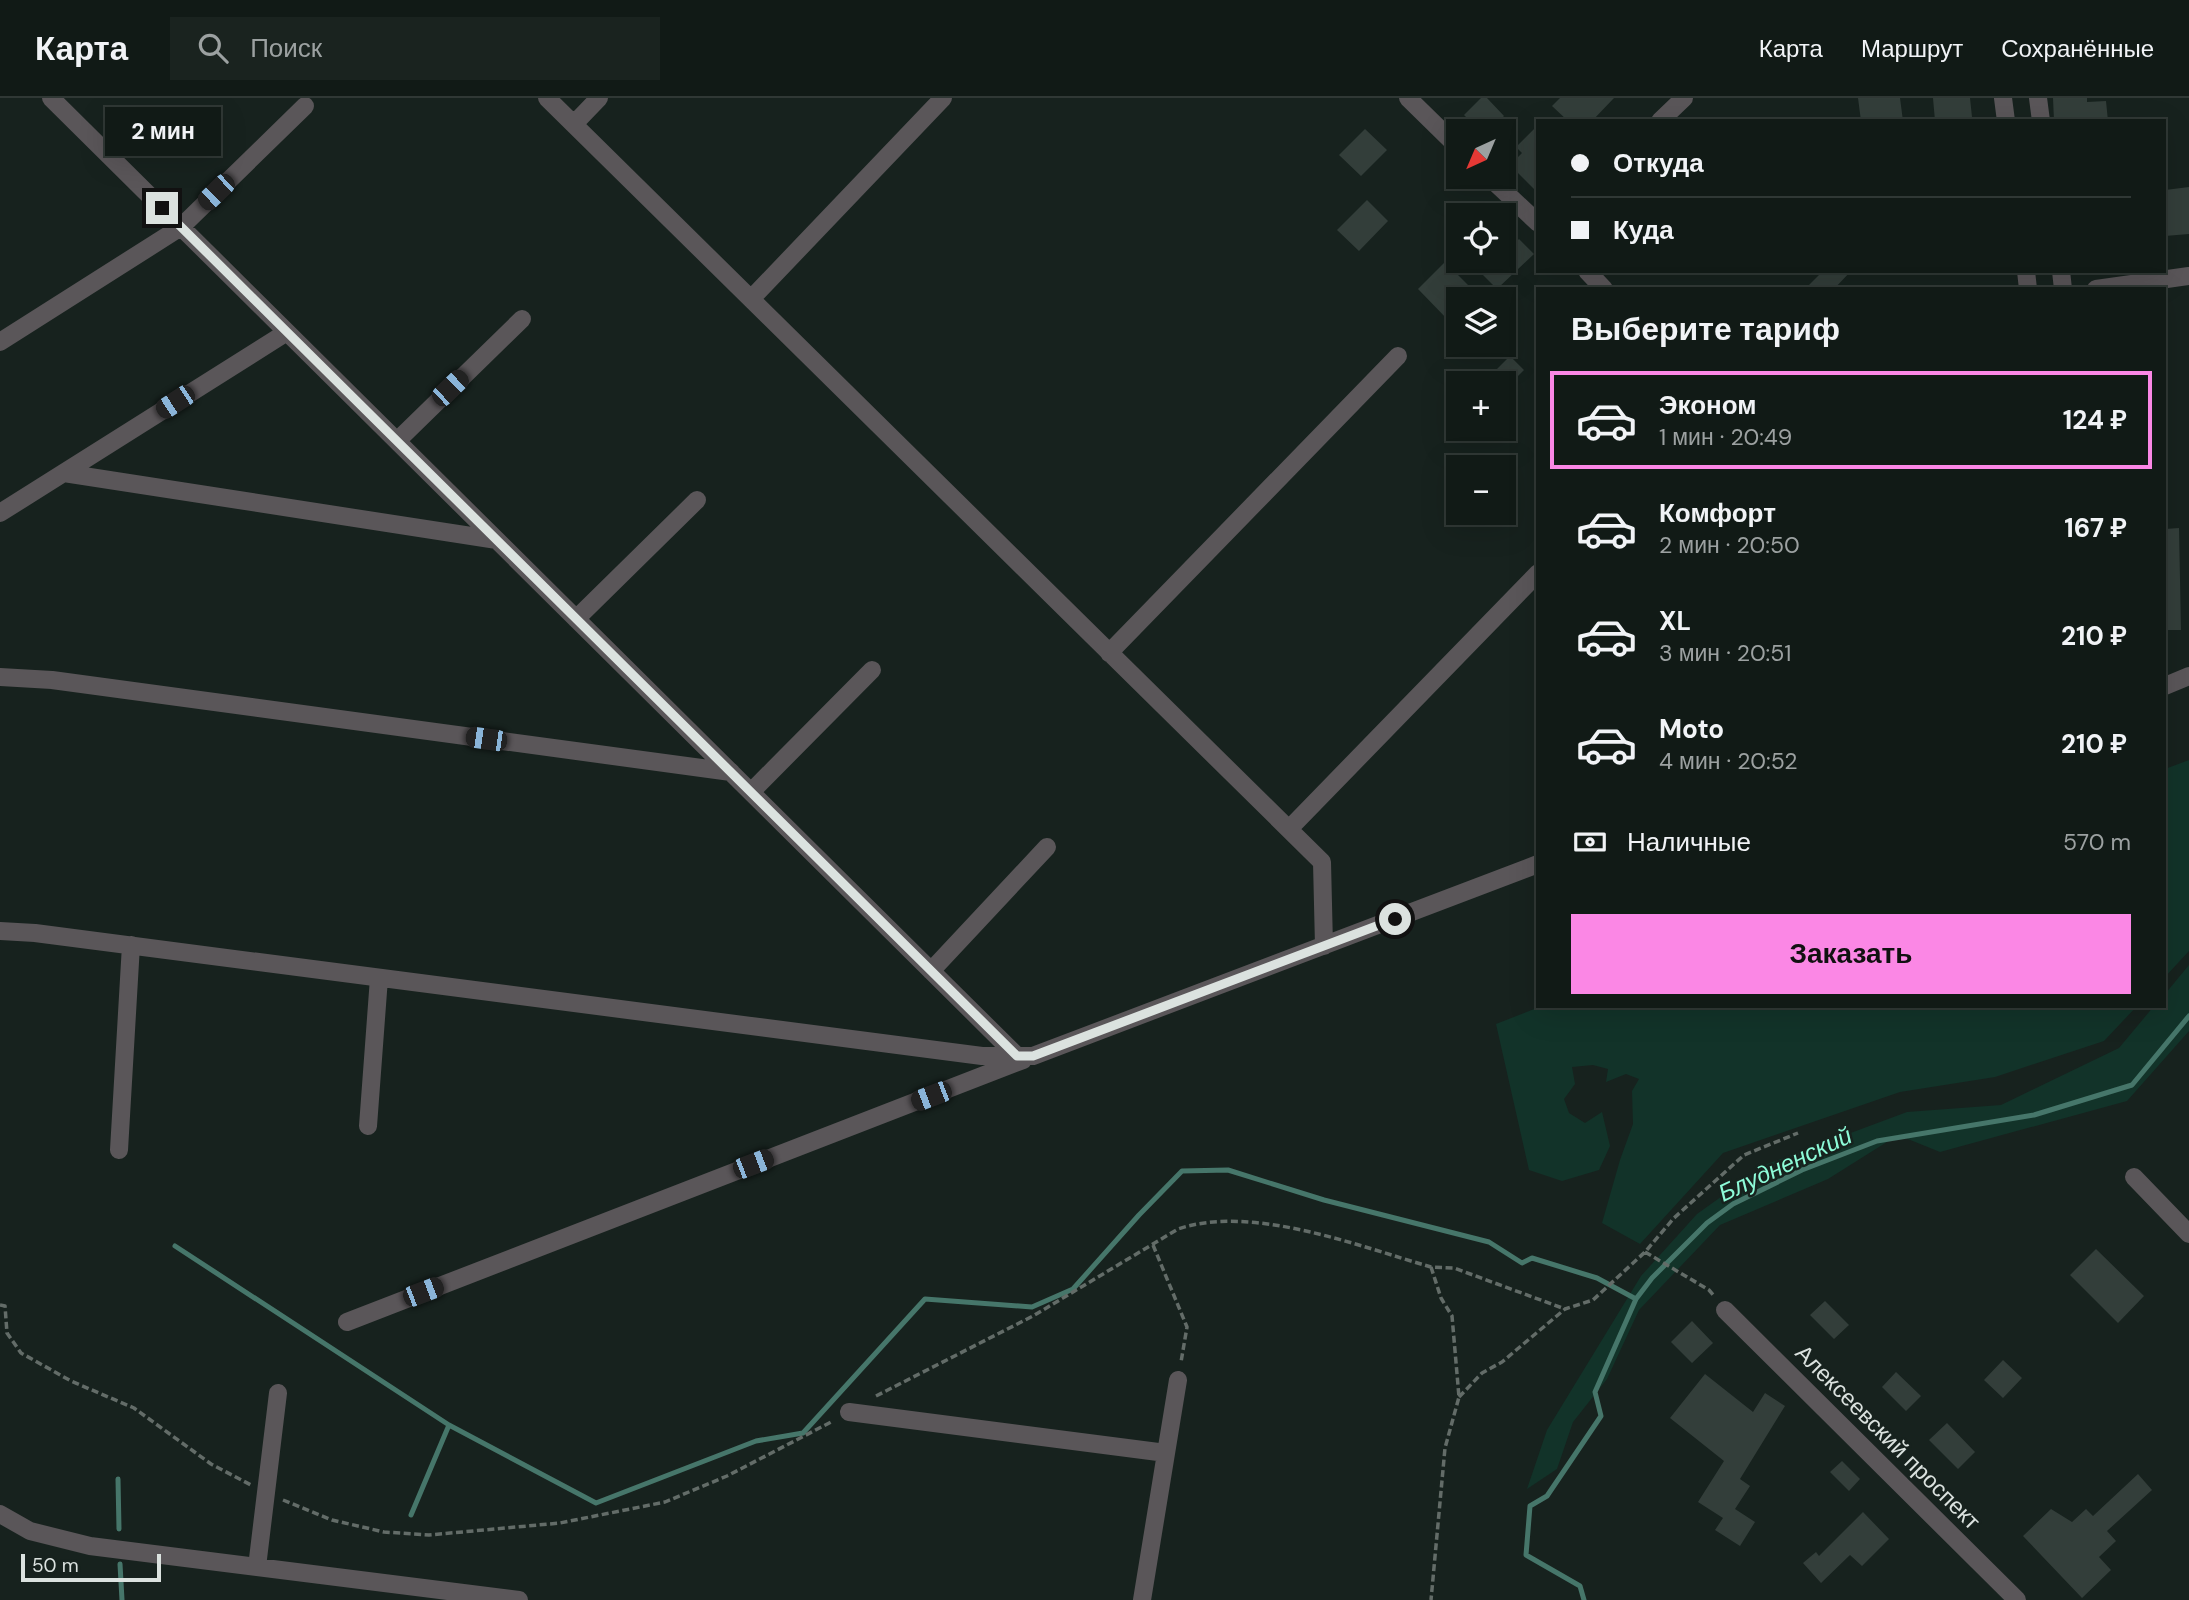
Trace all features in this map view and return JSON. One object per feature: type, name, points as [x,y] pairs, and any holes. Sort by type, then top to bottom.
[{"type":"street","points":[[51,98],[931,971],[1025,1056]]},
{"type":"street","points":[[547,98],[1322,862],[1324,946]]},
{"type":"street","points":[[574,124],[599,98]]},
{"type":"street","points":[[751,299],[943,98]]},
{"type":"street","points":[[1408,98],[1446,135]]},
{"type":"street","points":[[1662,119],[1684,98]]},
{"type":"street","points":[[2003,98],[2006,119]]},
{"type":"street","points":[[2038,98],[2041,119]]},
{"type":"street","points":[[0,341],[181,227],[304,106]]},
{"type":"street","points":[[1502,189],[1536,221]]},
{"type":"street","points":[[1589,273],[1602,287]]},
{"type":"street","points":[[2110,287],[2189,276]]},
{"type":"street","points":[[397,441],[522,319]]},
{"type":"street","points":[[0,513],[286,332]]},
{"type":"street","points":[[1109,653],[1398,356]]},
{"type":"street","points":[[64,473],[497,540]]},
{"type":"street","points":[[576,619],[697,500]]},
{"type":"street","points":[[1289,829],[1536,575]]},
{"type":"street","points":[[751,792],[872,670]]},
{"type":"street","points":[[2166,686],[2189,676]]},
{"type":"street","points":[[0,677],[52,680],[731,772]]},
{"type":"street","points":[[931,971],[1047,847]]},
{"type":"street","points":[[347,1322],[1025,1056],[1536,865]]},
{"type":"street","points":[[0,931],[131,945],[982,1056],[1025,1056]]},
{"type":"street","points":[[119,1150],[131,945]]},
{"type":"street","points":[[368,1126],[379,978]]},
{"type":"street","points":[[2134,1177],[2189,1234]]},
{"type":"street","name":"Алексеевский проспект","points":[[1725,1310],[2017,1600]]},
{"type":"street","points":[[1142,1600],[1178,1380]]},
{"type":"street","points":[[257,1567],[278,1393]]},
{"type":"street","points":[[849,1412],[1166,1452]]},
{"type":"street","points":[[0,1514],[30,1531],[90,1546],[519,1600]]},
{"type":"path","points":[[1459,1397],[1482,1373],[1502,1362],[1565,1310],[1592,1300],[1645,1252],[1674,1218],[1744,1155],[1798,1133]]},
{"type":"path","points":[[0,1305],[5,1306],[7,1333],[21,1353],[71,1381],[134,1408],[211,1464],[266,1493],[332,1520],[384,1532],[429,1535],[560,1523],[664,1502],[727,1476],[890,1388],[1033,1316],[1178,1229],[1197,1222],[1228,1220],[1286,1227],[1431,1267],[1454,1268],[1565,1310]]},
{"type":"path","points":[[1153,1245],[1187,1327],[1178,1380]]},
{"type":"path","points":[[1645,1252],[1709,1290],[1725,1310]]},
{"type":"path","points":[[1431,1267],[1441,1298],[1452,1316],[1459,1397],[1445,1448],[1432,1600]]},
{"type":"green space","points":[[2189,760],[2189,951],[2166,976],[2166,769]]},
{"type":"green space","points":[[2189,965],[2189,1031],[2127,1101],[1940,1152],[1898,1135],[1828,1179],[1720,1225],[1639,1310],[1607,1379],[1573,1422],[1557,1469],[1527,1489],[1547,1430],[1641,1276],[1697,1214],[1767,1164],[1907,1112],[2001,1105],[2119,1048],[2152,1008],[2166,1008],[2166,993]]},
{"type":"green space","points":[[1537,1008],[2135,1008],[2104,1041],[1995,1077],[1900,1092],[1723,1153],[1640,1244],[1602,1223],[1633,1124],[1632,1091],[1639,1079],[1626,1074],[1606,1082],[1608,1069],[1593,1065],[1572,1067],[1575,1084],[1564,1099],[1569,1113],[1585,1123],[1602,1112],[1610,1146],[1599,1170],[1562,1181],[1529,1170],[1496,1024]]},
{"type":"building","points":[[1481,98],[1487,98],[1504,116],[1501,119],[1468,119],[1464,115]]},
{"type":"building","points":[[1560,98],[1614,98],[1594,119],[1566,119],[1552,106]]},
{"type":"building","points":[[1858,98],[1900,98],[1903,119],[1861,119]]},
{"type":"building","points":[[1933,98],[1970,98],[1972,117],[1935,119]]},
{"type":"building","points":[[2053,98],[2106,101],[2108,119],[2054,119]]},
{"type":"building","points":[[1536,127],[1536,191],[1516,171],[1516,159],[1522,153],[1516,147]]},
{"type":"building","points":[[1365,129],[1387,150],[1361,176],[1339,155]]},
{"type":"building","points":[[2189,187],[2189,234],[2166,236],[2166,190]]},
{"type":"building","points":[[1367,200],[1388,221],[1359,251],[1337,230]]},
{"type":"building","points":[[1519,239],[1534,254],[1516,271],[1516,242]]},
{"type":"building","points":[[1445,262],[1446,273],[1456,273],[1470,287],[1446,287],[1446,318],[1418,289]]},
{"type":"building","points":[[1514,273],[1499,287],[1495,287],[1483,275]]},
{"type":"building","points":[[1821,273],[1849,273],[1836,287],[1807,287]]},
{"type":"building","points":[[1509,357],[1524,370],[1516,378],[1516,371],[1495,371]]},
{"type":"building","points":[[2179,528],[2181,630],[2166,630],[2166,529]]},
{"type":"building","points":[[2096,1249],[2144,1296],[2118,1323],[2070,1275]]},
{"type":"building","points":[[1825,1301],[1849,1325],[1834,1339],[1810,1315]]},
{"type":"building","points":[[1692,1321],[1713,1343],[1692,1363],[1671,1342]]},
{"type":"building","points":[[2003,1360],[2022,1378],[2003,1398],[1984,1380]]},
{"type":"building","points":[[1896,1372],[1921,1396],[1906,1411],[1882,1387]]},
{"type":"building","points":[[1705,1374],[1753,1412],[1765,1393],[1785,1406],[1740,1479],[1750,1486],[1735,1509],[1755,1522],[1740,1546],[1715,1530],[1723,1518],[1698,1502],[1724,1461],[1670,1418]]},
{"type":"building","points":[[1947,1423],[1975,1452],[1958,1469],[1929,1440]]},
{"type":"building","points":[[1842,1461],[1860,1479],[1849,1491],[1830,1472]]},
{"type":"building","points":[[2138,1474],[2152,1490],[2107,1531],[2116,1541],[2099,1557],[2111,1570],[2082,1598],[2023,1536],[2051,1509],[2072,1522],[2086,1509],[2093,1516]]},
{"type":"building","points":[[1863,1512],[1889,1539],[1862,1566],[1850,1555],[1821,1583],[1803,1563],[1816,1552],[1819,1556]]},
{"type":"waterway","name":"Блудненский","points":[[1584,1600],[1580,1586],[1526,1555],[1530,1506],[1547,1496],[1601,1416],[1595,1392],[1636,1299],[1652,1278],[1707,1223],[1733,1204],[1802,1170],[1877,1141],[2034,1115],[2132,1085],[2189,1016]]},
{"type":"waterway","points":[[411,1515],[449,1425],[596,1503],[756,1441],[803,1433],[925,1299],[1032,1307],[1073,1289],[1182,1171],[1228,1170],[1324,1200],[1489,1242],[1522,1263],[1532,1258],[1597,1278],[1636,1299]]},
{"type":"waterway","points":[[175,1246],[449,1425]]},
{"type":"waterway","points":[[118,1479],[119,1529]]},
{"type":"waterway","points":[[120,1564],[122,1600]]},
{"type":"route","points":[[162,208],[1017,1056],[1033,1056],[1395,919]]}]
